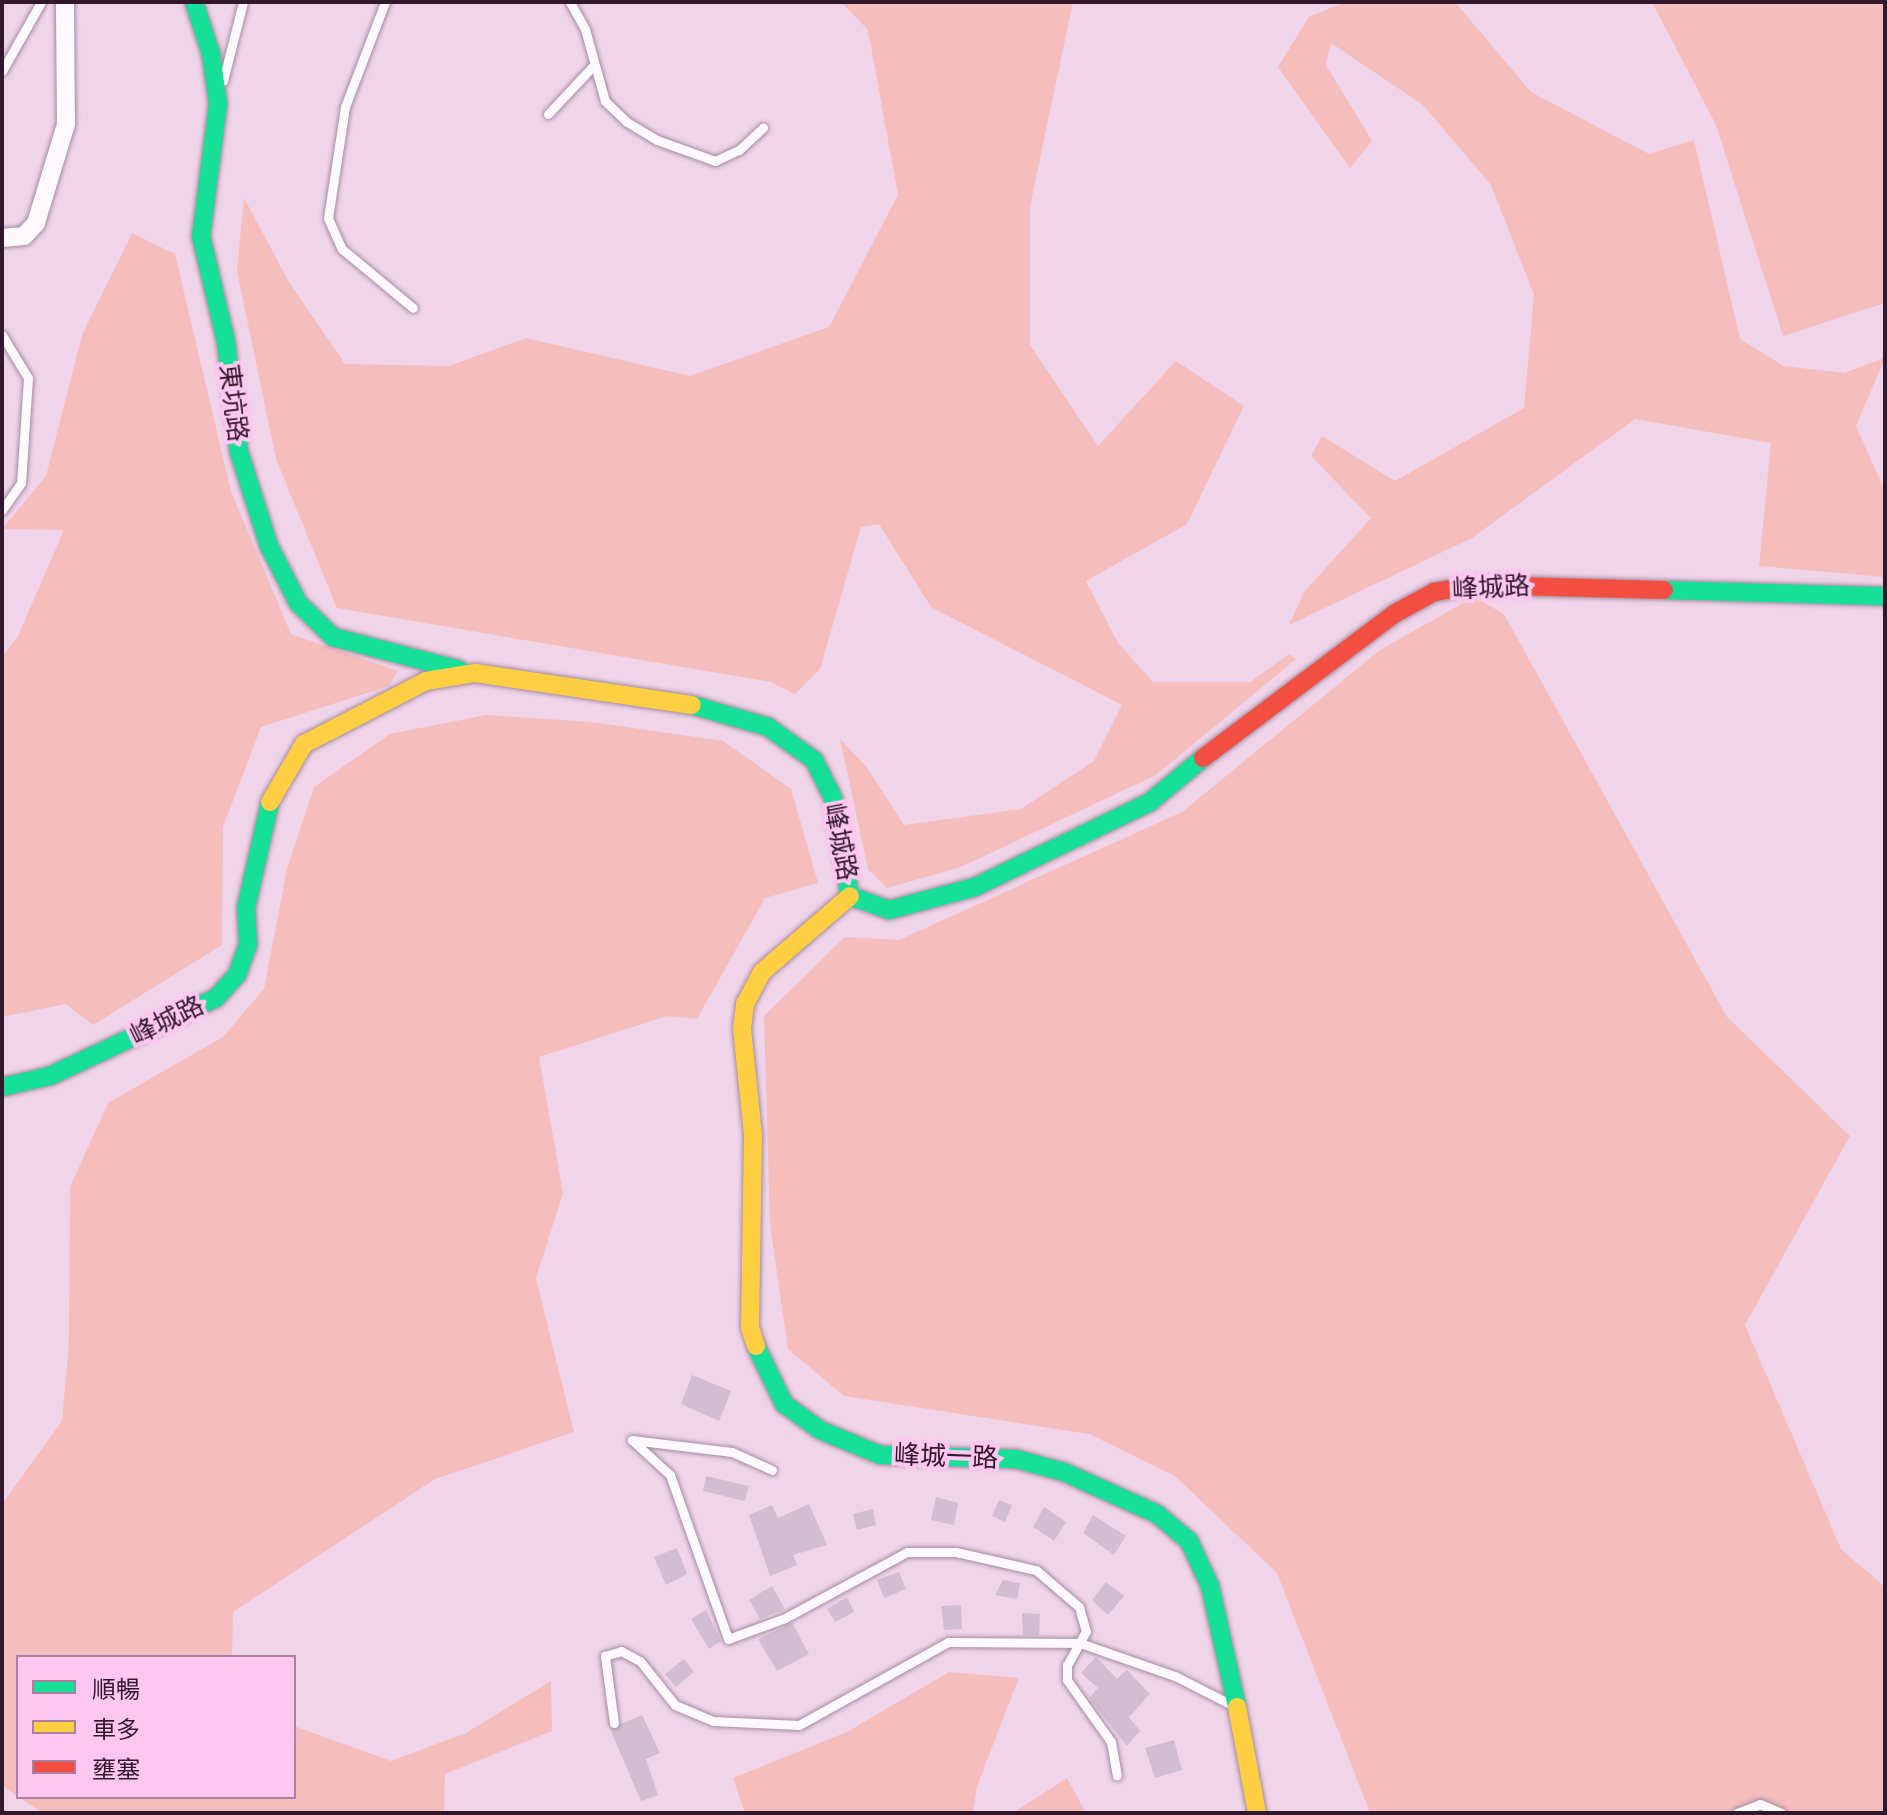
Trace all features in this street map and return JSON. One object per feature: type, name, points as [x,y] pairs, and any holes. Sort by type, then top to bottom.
[{"type":"street","points":[[2,238],[24,236],[36,223],[66,124],[65,2]]},
{"type":"street","name":"東坑路","points":[[194,2],[211,54],[218,104],[201,236],[226,342],[239,452],[269,546],[298,603],[333,637],[475,673]]},
{"type":"street","name":"峰城路","points":[[2,1087],[50,1076],[216,998],[237,975],[248,944],[246,908],[273,789],[304,744],[426,681],[475,673],[680,702],[768,727],[814,760],[833,798],[850,896],[889,910],[929,903],[975,887],[1150,802],[1289,689],[1434,592],[1476,585],[1885,596]]},
{"type":"street","name":"峰城一路","points":[[850,896],[762,972],[745,1004],[742,1029],[753,1135],[750,1327],[761,1363],[784,1404],[820,1430],[880,1455],[1016,1459],[1064,1472],[1157,1514],[1189,1541],[1210,1586],[1239,1708],[1257,1813]]},
{"type":"lane","points":[[2,71],[41,2]]},
{"type":"lane","points":[[218,104],[243,2]]},
{"type":"lane","points":[[385,2],[345,107],[328,218],[342,249],[413,308]]},
{"type":"lane","points":[[570,2],[585,29],[605,101],[657,140],[715,161],[739,150],[763,128]]},
{"type":"lane","points":[[548,114],[593,66]]},
{"type":"lane","points":[[2,335],[28,378],[21,483],[2,510]]},
{"type":"lane","points":[[772,1470],[732,1452],[632,1440],[670,1475],[728,1639],[785,1618],[907,1552],[956,1552],[1036,1570],[1056,1582],[1079,1607],[1086,1631],[1067,1665],[1067,1680],[1111,1742],[1117,1775]]},
{"type":"lane","points":[[614,1723],[605,1656],[621,1651],[640,1661],[675,1705],[713,1721],[799,1725],[948,1642],[1080,1643],[1175,1676],[1239,1708]]},
{"type":"lane","points":[[1737,1813],[1760,1804],[1781,1813]]},
{"type":"shaded area","points":[[841,2],[1073,2],[1030,206],[1030,345],[1098,446],[1176,361],[1244,406],[1187,524],[1086,581],[1118,643],[1153,682],[1250,682],[1289,654],[1296,659],[1156,775],[961,867],[887,888],[868,869],[840,739],[866,766],[904,825],[1021,809],[1094,761],[1122,705],[931,607],[879,524],[861,527],[820,669],[795,694],[771,682],[337,608],[276,459],[237,271],[244,198],[289,282],[345,364],[449,366],[526,338],[690,376],[829,327],[898,195],[868,30]]},
{"type":"shaded area","points":[[1345,2],[1455,2],[1531,92],[1649,154],[1694,140],[1740,339],[1784,366],[1844,373],[1885,358],[1856,426],[1885,491],[1885,577],[1759,566],[1771,443],[1635,419],[1472,538],[1289,625],[1304,592],[1371,518],[1311,456],[1322,436],[1395,481],[1524,408],[1534,295],[1491,185],[1423,105],[1331,43],[1326,65],[1372,141],[1350,168],[1278,67],[1309,17]]},
{"type":"shaded area","points":[[1652,2],[1885,2],[1885,303],[1783,336],[1716,125]]},
{"type":"shaded area","points":[[132,233],[175,254],[231,491],[291,634],[398,671],[389,686],[261,727],[223,827],[222,945],[93,1025],[66,1004],[2,1017],[2,657],[17,638],[64,530],[2,529],[46,476],[82,335]]},
{"type":"shaded area","points":[[1474,597],[1504,614],[1727,1017],[1850,1136],[1745,1325],[1841,1549],[1885,1587],[1885,1813],[1370,1813],[1277,1573],[1175,1476],[1089,1434],[844,1396],[788,1349],[770,1224],[764,1016],[845,937],[899,940],[1182,812],[1380,650]]},
{"type":"shaded area","points":[[486,715],[592,722],[723,741],[791,789],[818,883],[765,898],[697,1019],[667,1016],[539,1057],[563,1193],[536,1278],[574,1432],[435,1479],[233,1612],[232,1655],[16,1655],[16,1796],[2,1785],[2,1504],[62,1421],[69,1343],[70,1187],[108,1103],[223,1037],[264,989],[287,869],[314,787],[390,734]]},
{"type":"shaded area","points":[[949,1672],[1019,1678],[977,1786],[973,1813],[745,1813],[733,1778],[847,1732]]},
{"type":"shaded area","points":[[551,1681],[552,1731],[445,1774],[444,1813],[43,1813],[21,1799],[296,1799],[296,1727],[391,1761],[466,1733]]},
{"type":"shaded area","points":[[1067,1778],[1086,1813],[1013,1813]]},
{"type":"building","points":[[692,1375],[731,1391],[719,1421],[681,1404]]},
{"type":"building","points":[[706,1476],[749,1486],[745,1501],[703,1491]]},
{"type":"building","points":[[936,1497],[958,1503],[954,1525],[931,1520]]},
{"type":"building","points":[[999,1500],[1012,1505],[1005,1522],[992,1516]]},
{"type":"building","points":[[809,1504],[827,1545],[793,1555],[797,1565],[770,1576],[749,1515],[772,1505],[778,1518]]},
{"type":"building","points":[[1044,1507],[1066,1522],[1054,1541],[1033,1527]]},
{"type":"building","points":[[873,1509],[876,1525],[857,1530],[853,1514]]},
{"type":"building","points":[[1093,1515],[1126,1536],[1114,1555],[1083,1533]]},
{"type":"building","points":[[677,1548],[687,1574],[666,1585],[654,1557]]},
{"type":"building","points":[[899,1572],[906,1589],[884,1598],[877,1580]]},
{"type":"building","points":[[1003,1580],[1020,1583],[1017,1599],[995,1595]]},
{"type":"building","points":[[1106,1582],[1124,1596],[1108,1615],[1092,1600]]},
{"type":"building","points":[[772,1586],[785,1609],[760,1619],[749,1600]]},
{"type":"building","points":[[847,1597],[854,1612],[835,1622],[827,1609]]},
{"type":"building","points":[[961,1605],[962,1629],[944,1630],[941,1606]]},
{"type":"building","points":[[706,1610],[721,1641],[709,1649],[691,1619]]},
{"type":"building","points":[[1022,1613],[1040,1614],[1039,1635],[1023,1635]]},
{"type":"building","points":[[792,1623],[809,1654],[777,1671],[758,1639]]},
{"type":"building","points":[[1096,1657],[1117,1679],[1127,1670],[1150,1694],[1129,1717],[1140,1731],[1127,1746],[1089,1698],[1098,1688],[1081,1673]]},
{"type":"building","points":[[684,1659],[694,1672],[676,1687],[665,1674]]},
{"type":"building","points":[[642,1715],[660,1753],[646,1759],[658,1795],[641,1801],[610,1729]]},
{"type":"building","points":[[1174,1740],[1182,1770],[1155,1778],[1145,1748]]},
{"type":"traffic: fast","points":[[194,2],[211,54],[218,104],[201,236],[226,342],[239,452],[269,546],[298,603],[333,637],[460,670]]},
{"type":"traffic: fast","points":[[1664,590],[1885,596]]},
{"type":"traffic: fast","points":[[692,705],[768,727],[814,760],[833,798],[850,896],[889,910],[975,887],[1150,802],[1203,758]]},
{"type":"traffic: fast","points":[[2,1087],[50,1076],[216,998],[237,975],[248,944],[246,908],[270,802]]},
{"type":"traffic: fast","points":[[756,1346],[784,1404],[820,1430],[880,1455],[1016,1459],[1064,1472],[1157,1514],[1189,1541],[1210,1586],[1237,1707]]},
{"type":"traffic: slow","points":[[270,802],[304,744],[426,681],[475,673],[692,705]]},
{"type":"traffic: slow","points":[[756,1346],[750,1327],[753,1135],[742,1029],[745,1004],[762,972],[850,896]]},
{"type":"traffic: slow","points":[[1237,1707],[1257,1813]]},
{"type":"traffic: jam","points":[[1203,758],[1394,614],[1434,592],[1476,585],[1664,590]]}]
